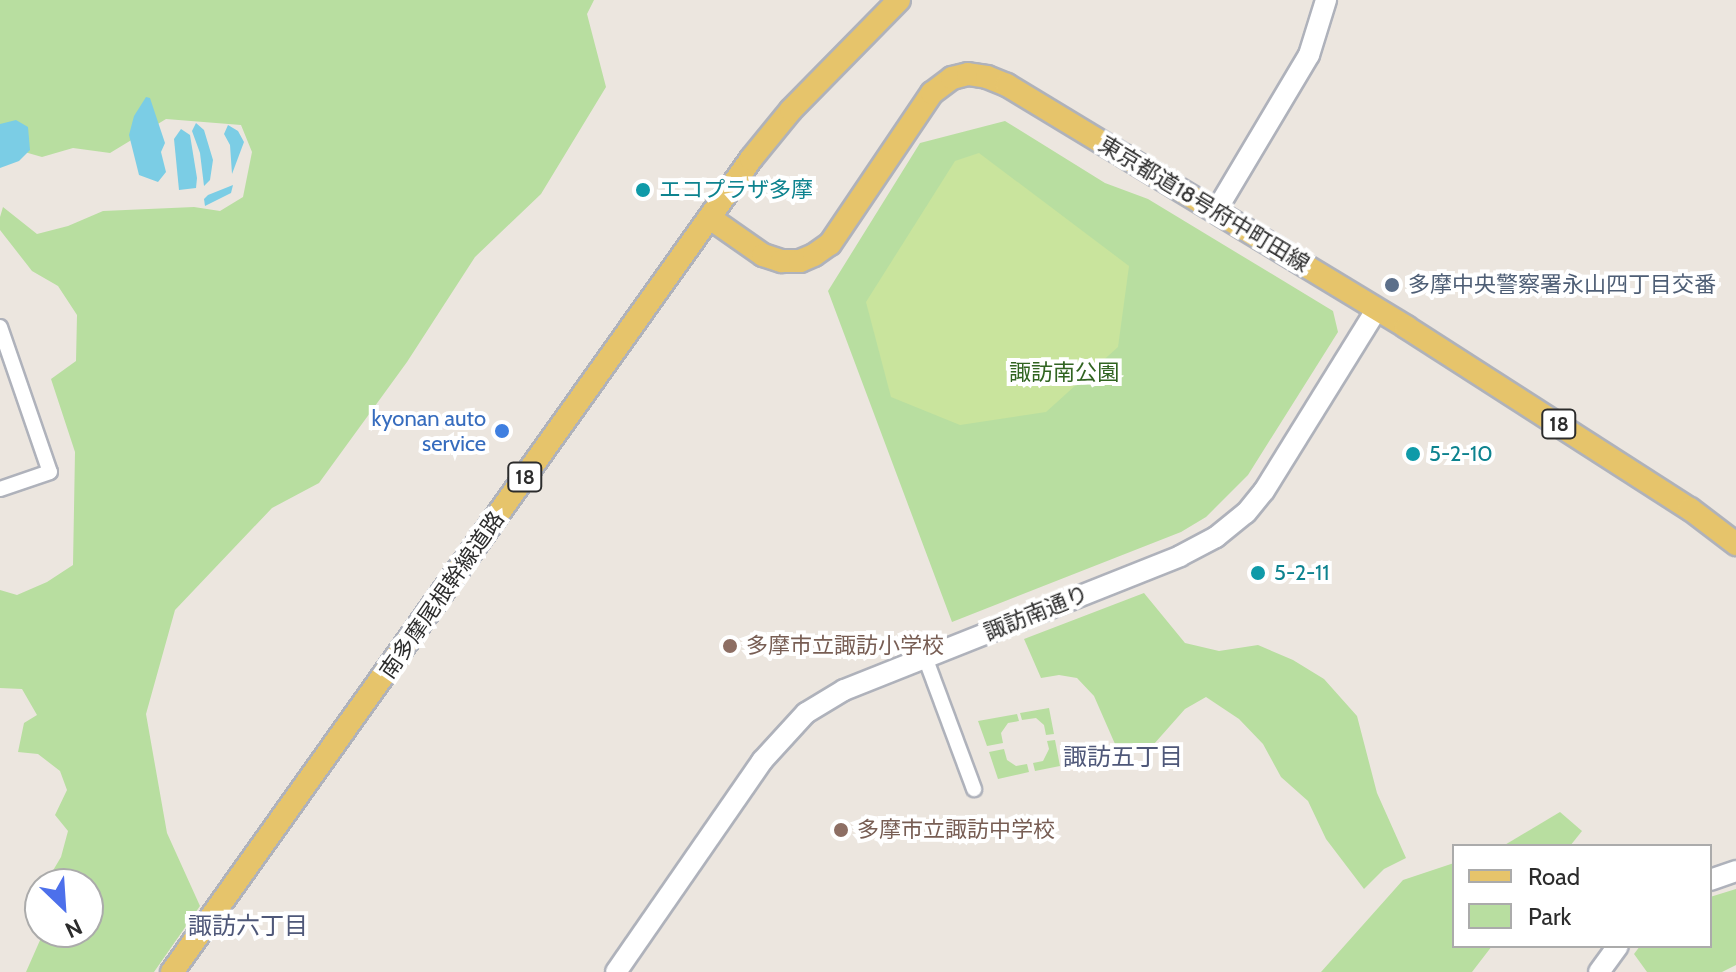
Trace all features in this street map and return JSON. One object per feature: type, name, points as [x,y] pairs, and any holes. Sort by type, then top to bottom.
[{"type":"main road","name":"南多摩尾根幹線道路","points":[[172,972],[775,129],[899,0]]},
{"type":"main road","name":"東京都道18号府中町田線","points":[[710,218],[763,255],[782,261],[800,261],[814,255],[830,244],[932,93],[952,78],[968,74],[1007,85],[1377,309],[1690,509],[1736,544]]},
{"type":"street","points":[[1216,211],[1309,55],[1326,0]]},
{"type":"street","name":"諏訪南通り","points":[[616,972],[778,740],[825,701],[925,657],[1180,556],[1216,537],[1246,513],[1264,491],[1377,309]]},
{"type":"street","points":[[0,327],[50,472],[0,489]]},
{"type":"street","points":[[925,657],[974,789]]},
{"type":"street","points":[[1712,879],[1736,871]]},
{"type":"street","points":[[1599,972],[1617,948]]},
{"type":"green space","points":[[0,0],[594,0],[587,14],[606,87],[541,194],[475,257],[407,362],[319,483],[272,508],[175,610],[146,714],[167,833],[200,906],[154,972],[26,972],[37,948],[104,948],[104,868],[54,868],[68,831],[55,815],[67,790],[60,771],[38,754],[18,752],[24,723],[37,715],[22,689],[0,688],[0,590],[17,595],[47,582],[73,565],[75,452],[51,379],[76,361],[77,315],[58,286],[32,271],[0,230],[0,217],[3,207],[37,234],[68,226],[103,211],[194,207],[220,211],[243,197],[252,152],[241,125],[166,119],[110,153],[73,148],[42,157],[0,145]]},
{"type":"green space","name":"諏訪南公園","points":[[1005,121],[1105,183],[1148,199],[1333,311],[1338,332],[1248,475],[1206,517],[1181,532],[952,622],[828,291],[920,143]]},
{"type":"green space","points":[[979,153],[1129,266],[1118,347],[1046,412],[960,425],[891,397],[866,302],[955,161]]},
{"type":"green space","points":[[1144,593],[1185,643],[1219,651],[1258,645],[1293,660],[1324,679],[1357,716],[1377,793],[1406,858],[1384,869],[1364,889],[1326,839],[1308,801],[1281,777],[1263,744],[1239,719],[1206,697],[1185,709],[1154,744],[1130,755],[1115,744],[1094,696],[1077,678],[1059,675],[1041,678],[1024,639]]},
{"type":"green space","points":[[1049,708],[1054,734],[1046,735],[1044,725],[1036,718],[1022,720],[1020,713]]},
{"type":"green space","points":[[1017,714],[1019,721],[1008,723],[1001,733],[1003,743],[987,746],[978,721]]},
{"type":"green space","points":[[1055,740],[1060,766],[1035,771],[1033,763],[1043,761],[1049,749],[1047,741]]},
{"type":"green space","points":[[1004,749],[1007,760],[1016,766],[1027,764],[1029,772],[998,779],[989,752]]},
{"type":"green space","points":[[1560,812],[1582,831],[1572,844],[1506,844]]},
{"type":"green space","points":[[1452,864],[1452,948],[1490,948],[1472,972],[1321,972],[1403,880]]},
{"type":"green space","points":[[1736,889],[1736,965],[1722,972],[1647,972],[1634,954],[1638,948],[1712,948],[1712,896]]},
{"type":"water","points":[[146,97],[150,98],[165,143],[161,152],[166,172],[158,182],[139,175],[129,135],[134,116]]},
{"type":"water","points":[[16,120],[28,127],[30,150],[19,161],[0,168],[0,124]]},
{"type":"water","points":[[196,123],[204,130],[213,160],[210,180],[204,186],[200,153],[192,131]]},
{"type":"water","points":[[228,125],[238,131],[244,142],[232,174],[230,145],[224,134]]},
{"type":"water","points":[[181,129],[190,135],[197,178],[196,188],[179,190],[174,139]]},
{"type":"water","points":[[233,185],[231,193],[205,206],[204,199],[208,195]]},
{"type":"place","name":"エコプラザ多摩","points":[[643,190]]},
{"type":"place","name":"多摩中央警察署永山四丁目交番","points":[[1392,285]]},
{"type":"place","name":"kyonan auto service","points":[[502,431]]},
{"type":"place","name":"5-2-10","points":[[1413,454]]},
{"type":"place","name":"5-2-11","points":[[1258,573]]},
{"type":"place","name":"多摩市立諏訪小学校","points":[[730,646]]},
{"type":"place","name":"多摩市立諏訪中学校","points":[[841,830]]},
{"type":"district","name":"諏訪五丁目","points":[[1123,757]]},
{"type":"district","name":"諏訪六丁目","points":[[248,926]]}]
